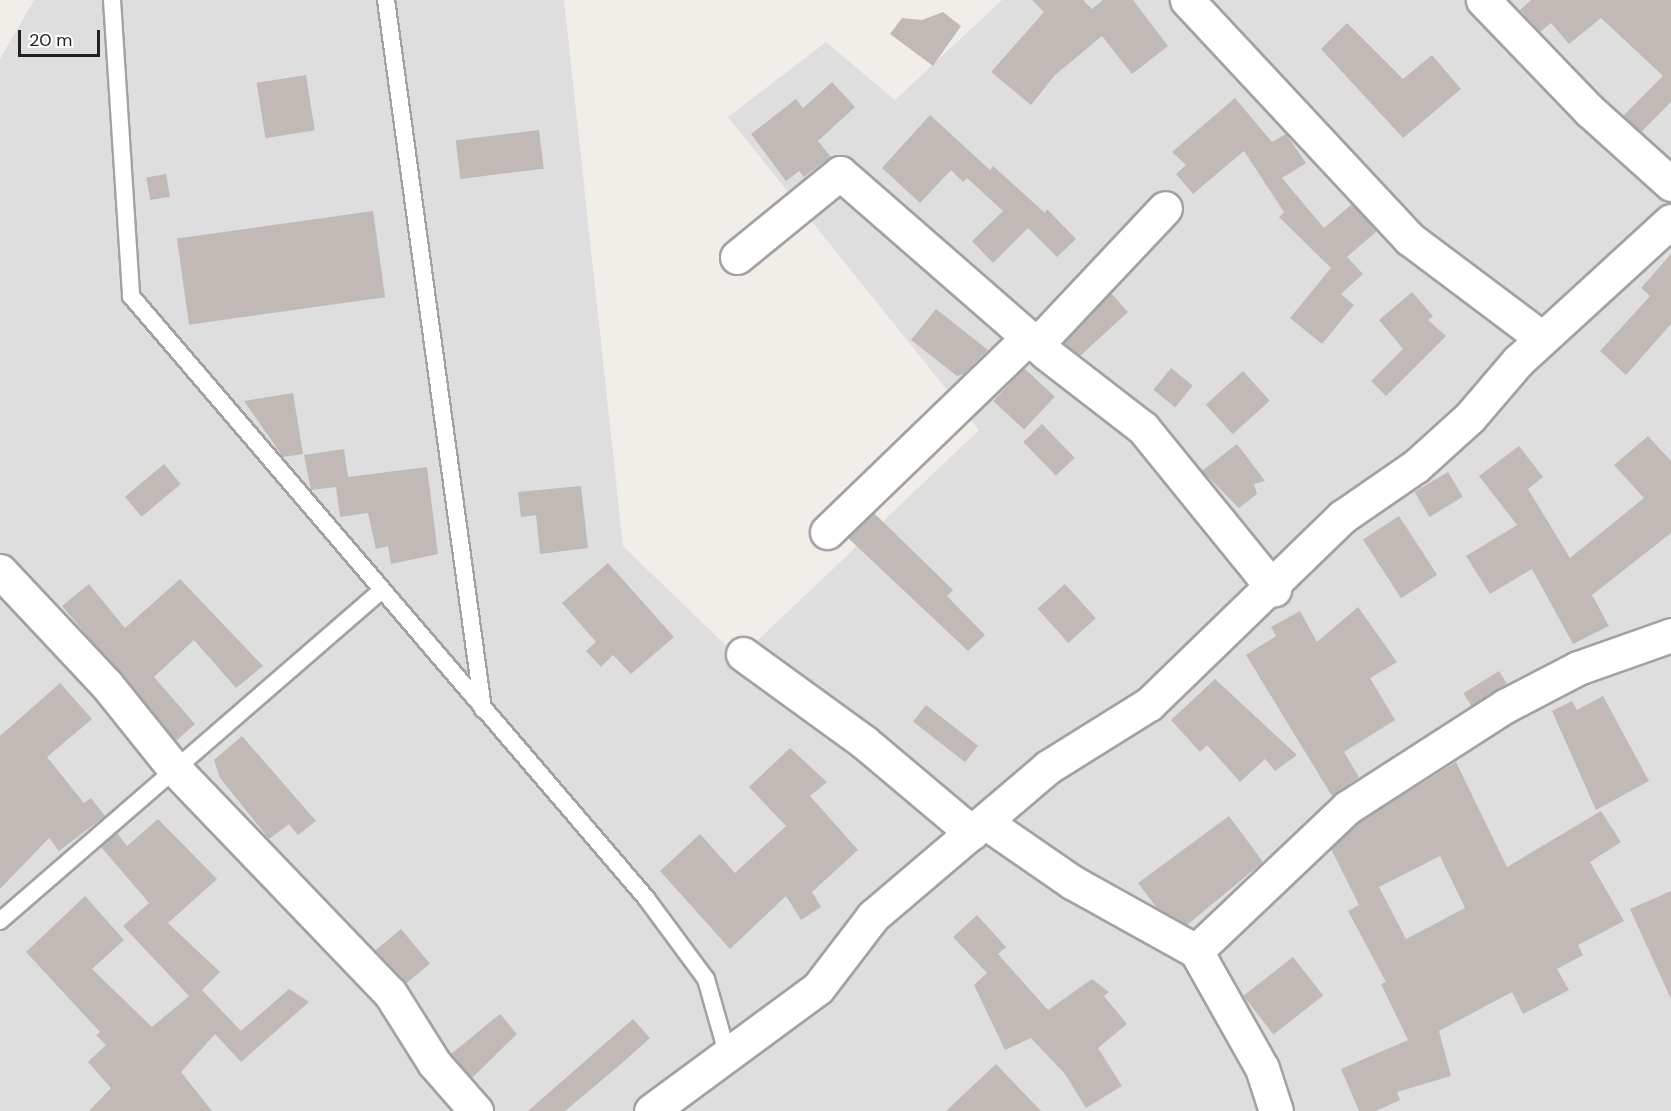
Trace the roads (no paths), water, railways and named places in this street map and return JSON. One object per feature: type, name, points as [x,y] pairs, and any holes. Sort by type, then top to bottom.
[{"type":"street","points":[[1187,0],[1410,239],[1542,338]]},
{"type":"street","points":[[1483,0],[1590,111],[1671,184]]},
{"type":"street","points":[[737,257],[840,172],[1032,341],[1143,428],[1274,589]]},
{"type":"street","points":[[827,531],[1032,341],[1165,208]]},
{"type":"street","points":[[651,1111],[818,988],[873,916],[1048,767],[1149,704],[1189,661],[1274,589],[1290,566],[1342,517],[1416,466],[1470,417],[1542,338],[1671,221]]},
{"type":"street","points":[[0,571],[107,685],[173,767],[390,993],[434,1063],[476,1111]]},
{"type":"street","points":[[1196,951],[1348,807],[1505,706],[1578,668],[1671,635]]},
{"type":"street","points":[[744,654],[979,827],[1196,951],[1257,1058],[1276,1111]]},
{"type":"lane","points":[[112,0],[131,296],[646,898],[706,979],[728,1056]]},
{"type":"lane","points":[[386,0],[483,708]]},
{"type":"lane","points":[[0,921],[173,767],[382,590]]}]
